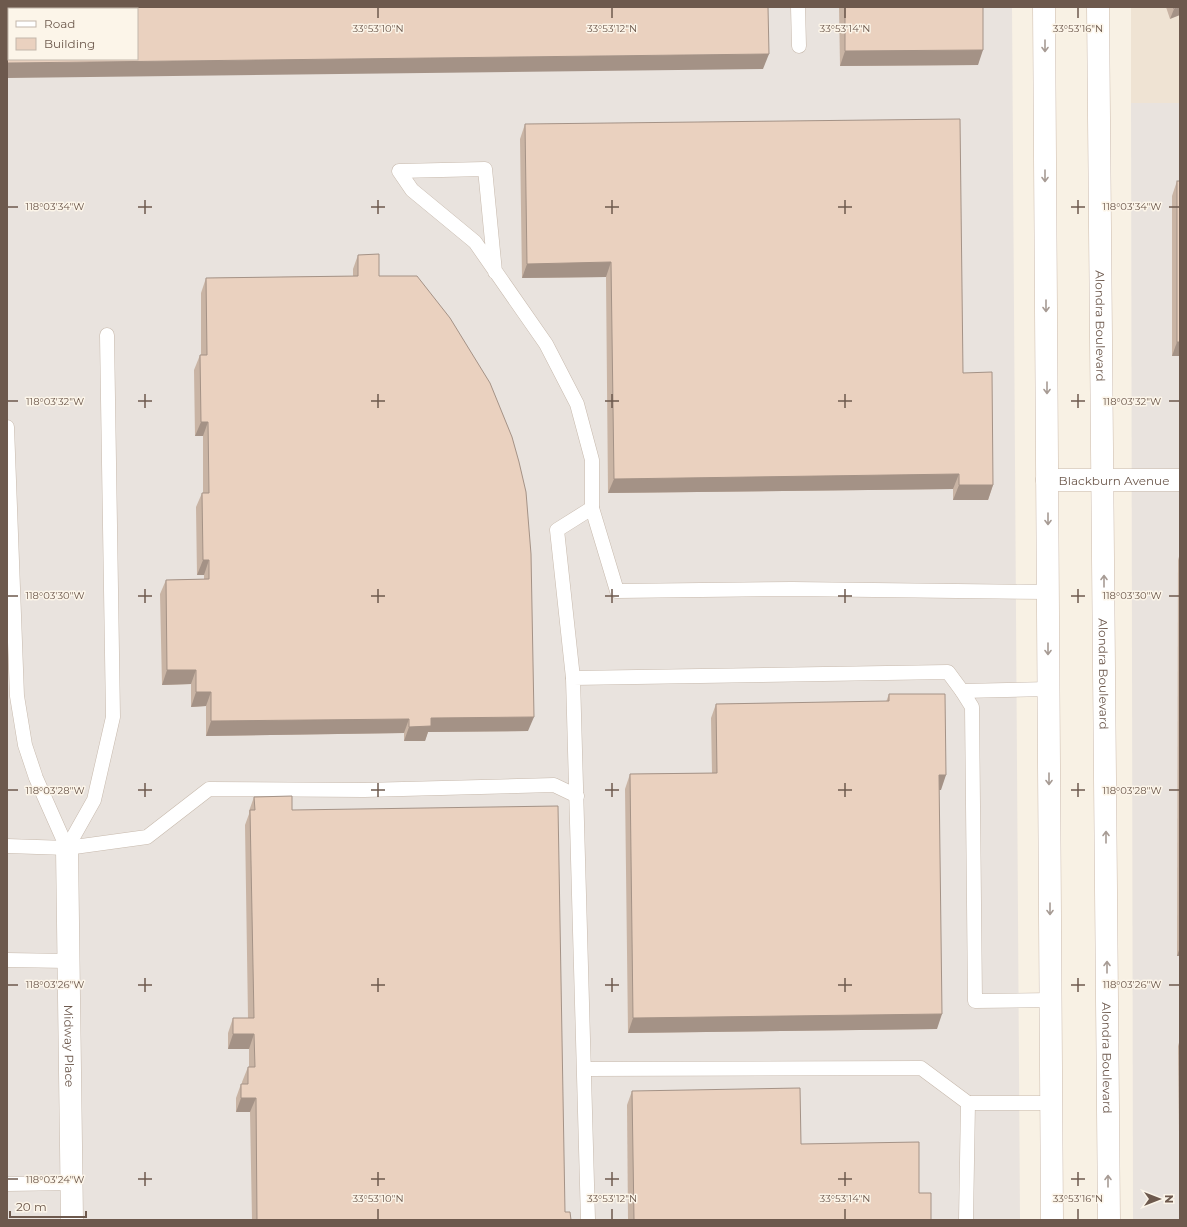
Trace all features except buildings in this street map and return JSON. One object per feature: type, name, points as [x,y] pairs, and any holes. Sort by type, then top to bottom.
[{"type":"main road","points":[[1044,7],[1052,1220]]},
{"type":"main road","name":"Alondra Boulevard","points":[[1098,7],[1109,1220]]},
{"type":"main road","name":"Blackburn Avenue","points":[[1047,480],[1180,480]]},
{"type":"main road","name":"Midway Place","points":[[67,848],[72,1220]]},
{"type":"lane","points":[[798,7],[799,46]]},
{"type":"lane","points":[[495,272],[485,168],[399,171],[412,190],[475,242],[495,272],[546,344],[577,404],[592,460],[592,508],[617,591],[792,589],[1048,592]]},
{"type":"lane","points":[[67,848],[94,800],[113,717],[108,335]]},
{"type":"lane","points":[[7,427],[17,696],[25,745],[36,778],[67,848]]},
{"type":"lane","points":[[588,1220],[573,678],[557,530],[592,508]]},
{"type":"lane","points":[[573,678],[948,672],[972,707],[975,1001],[1051,1000]]},
{"type":"lane","points":[[962,691],[1049,689]]},
{"type":"lane","points":[[7,846],[67,848],[147,838],[209,789],[364,790],[554,785],[577,796]]},
{"type":"lane","points":[[7,960],[68,961]]},
{"type":"lane","points":[[584,1069],[921,1068],[968,1103],[1052,1103]]},
{"type":"lane","points":[[966,1220],[968,1103]]},
{"type":"lane","points":[[7,1184],[72,1183]]},
{"type":"shaded area","points":[[7,7],[1012,7],[1020,1220],[7,1220]]},
{"type":"shaded area","points":[[1131,7],[1180,7],[1180,103],[1131,103]]},
{"type":"shaded area","points":[[1131,103],[1180,103],[1180,1220],[1133,1220]]}]
